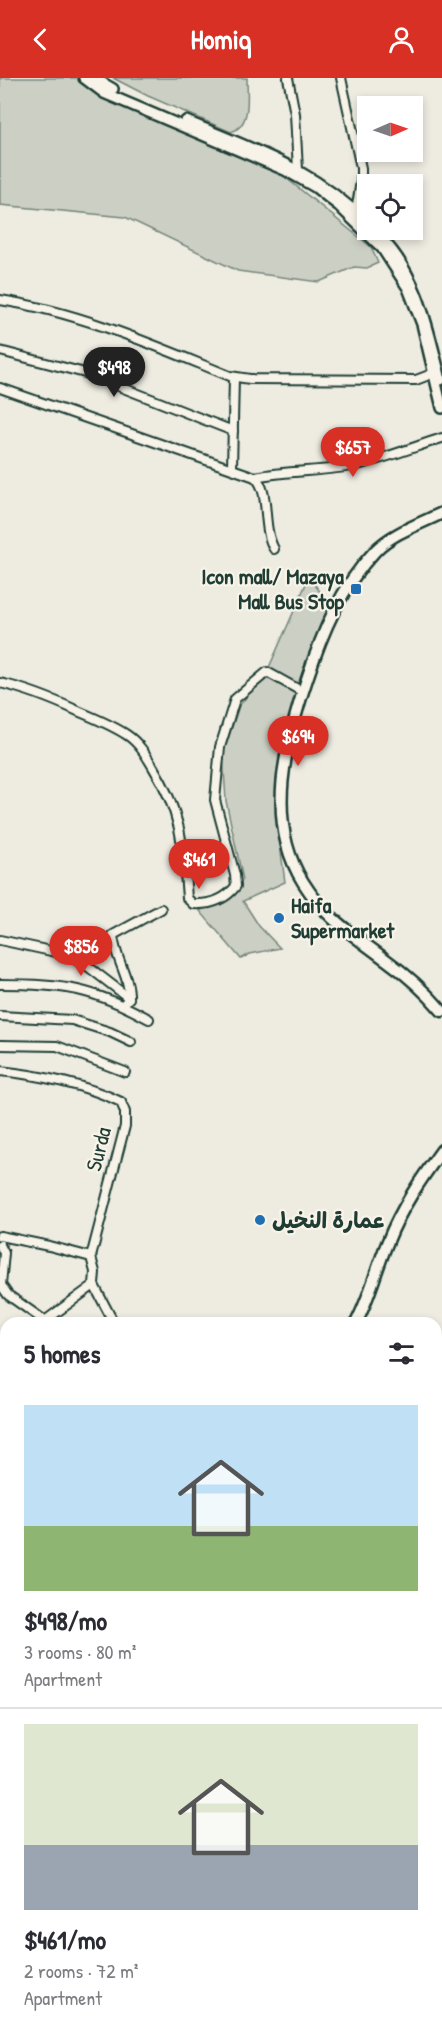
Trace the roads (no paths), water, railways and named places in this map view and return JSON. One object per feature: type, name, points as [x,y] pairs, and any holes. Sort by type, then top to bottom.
[{"type":"main road","points":[[442,513],[396,536],[376,550],[364,564],[332,614],[319,642],[286,746],[282,809],[285,835],[292,860],[302,880],[324,911],[408,977],[442,1011]]},
{"type":"main road","points":[[359,1317],[397,1220],[411,1194],[442,1150]]},
{"type":"street","points":[[84,78],[104,93],[285,170],[315,187],[339,206],[382,248],[408,288],[422,324],[436,372],[442,383]]},
{"type":"street","points":[[94,78],[107,87],[298,170],[332,191],[356,212]]},
{"type":"street","points":[[288,78],[295,114],[298,170]]},
{"type":"street","points":[[341,78],[360,168],[361,181],[356,212]]},
{"type":"street","points":[[382,240],[394,253],[414,286],[428,323],[442,408]]},
{"type":"street","points":[[0,300],[30,304],[78,318],[234,377],[416,380],[436,372]]},
{"type":"street","points":[[0,351],[85,373],[233,431]]},
{"type":"street","points":[[232,468],[234,377]]},
{"type":"street","points":[[0,388],[255,477],[263,487],[266,522],[274,549]]},
{"type":"street","points":[[255,477],[277,472],[357,465],[442,438]]},
{"type":"street","points":[[0,683],[25,689],[106,724],[136,743],[145,753],[167,789],[175,810],[183,843],[187,898],[193,904],[204,904],[229,895],[236,885],[215,800],[220,747],[235,699],[267,672],[303,692]]},
{"type":"street","points":[[123,1005],[129,998],[129,987],[113,945],[113,935],[161,909]]},
{"type":"street","points":[[0,940],[65,954],[86,965],[129,998]]},
{"type":"street","points":[[0,984],[69,987],[123,1005],[149,1019]]},
{"type":"street","points":[[0,1016],[72,1020],[110,1032],[131,1042]]},
{"type":"street","points":[[0,1045],[57,1046],[125,1072]]},
{"type":"street","name":"Surda","points":[[0,1071],[27,1074],[106,1094],[121,1102],[125,1112],[125,1126],[91,1257],[95,1272],[94,1285],[111,1317]]},
{"type":"street","points":[[0,1236],[91,1257]]},
{"type":"street","points":[[0,1245],[4,1253],[1,1285],[8,1294],[37,1317]]},
{"type":"street","points":[[50,1317],[94,1285]]},
{"type":"place","name":"Icon mall/ Mazaya Mall Bus Stop","points":[[356,589]]},
{"type":"place","name":"Haifa Supermarket","points":[[279,918]]},
{"type":"place","name":"عمارة النخيل","points":[[260,1220]]}]
